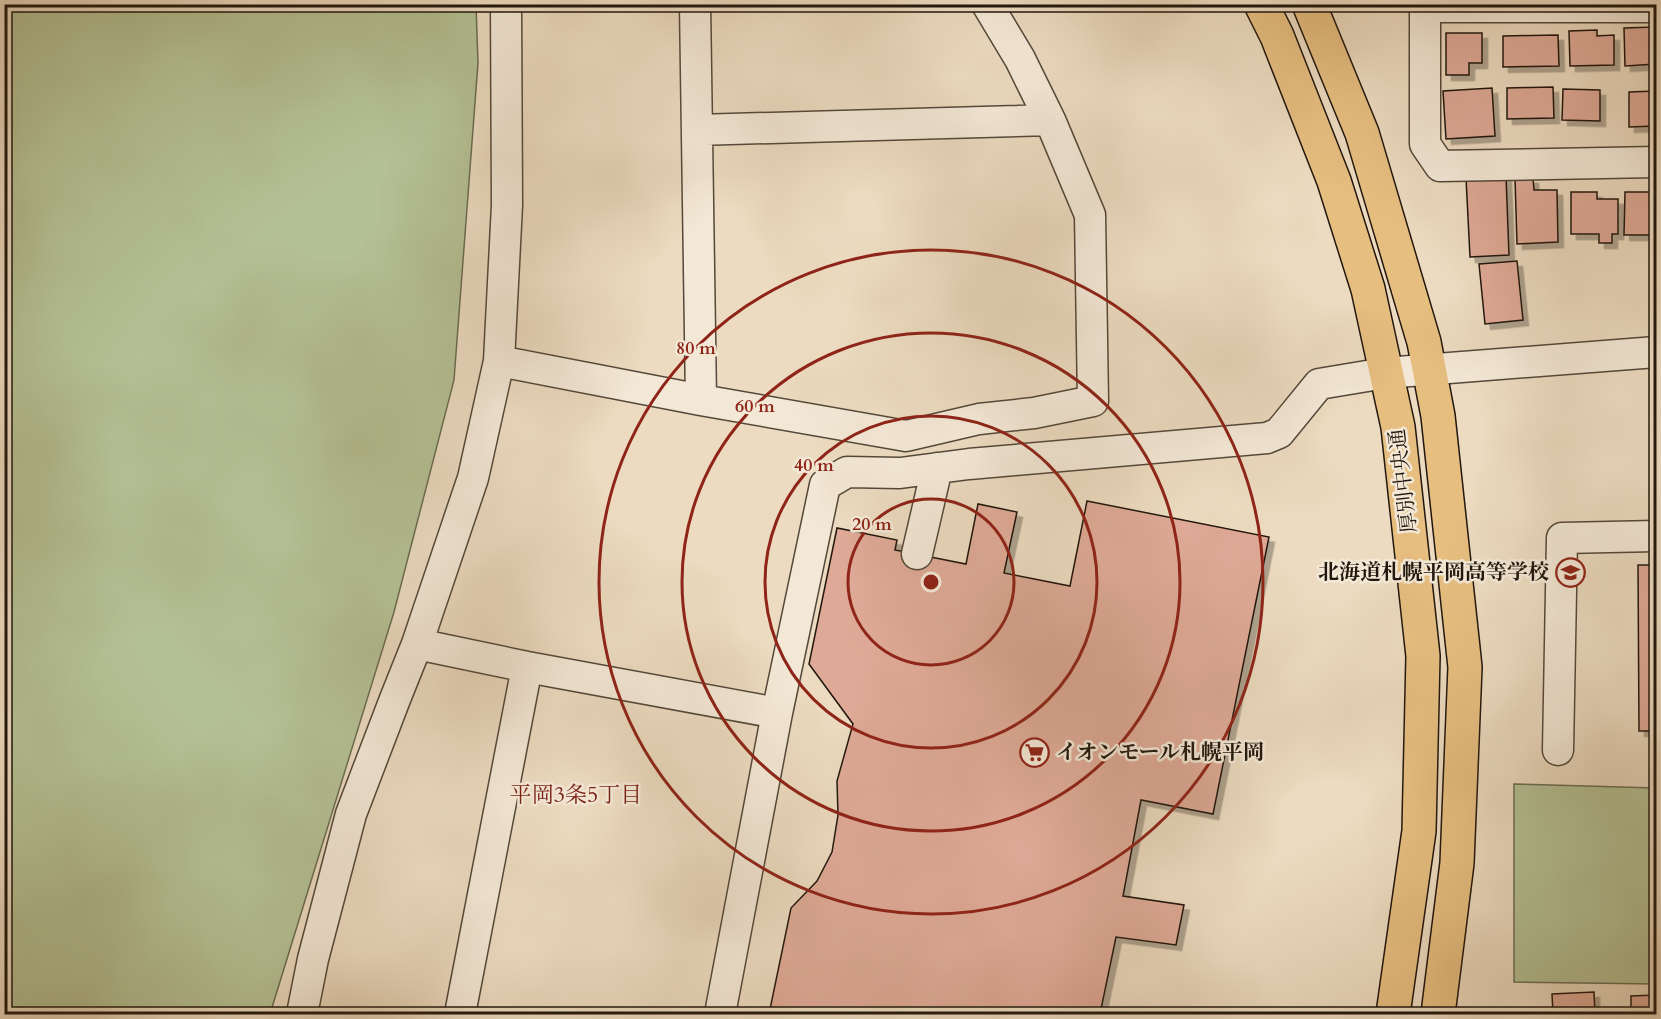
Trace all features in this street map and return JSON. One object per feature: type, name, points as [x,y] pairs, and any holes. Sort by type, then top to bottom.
[{"type":"main road","name":"厚別中央通","points":[[1261,4],[1277,36],[1334,181],[1368,290],[1398,427],[1423,656],[1419,831],[1393,1014]]},
{"type":"main road","name":"厚別中央通","points":[[1309,4],[1362,133],[1424,342],[1438,416],[1465,667],[1457,863],[1438,1014]]},
{"type":"street","points":[[302,1014],[312,959],[351,814],[417,644],[473,478],[499,361],[507,205],[506,4]]},
{"type":"street","points":[[695,4],[701,400]]},
{"type":"street","points":[[499,361],[906,436],[979,419],[1035,413],[1093,401],[1090,215],[1050,120],[1020,59],[987,4]]},
{"type":"street","points":[[1656,7],[1425,6],[1425,144],[1440,166],[1656,162]]},
{"type":"street","points":[[697,130],[1050,120]]},
{"type":"street","points":[[720,1014],[777,713],[825,485],[847,472],[900,473],[1267,438],[1279,433],[1319,384],[1386,373],[1656,352]]},
{"type":"street","points":[[917,554],[937,468]]},
{"type":"street","points":[[1558,750],[1562,538],[1656,536]]},
{"type":"street","points":[[417,644],[527,667],[777,713]]},
{"type":"street","points":[[460,1014],[527,667]]},
{"type":"green space","points":[[5,4],[476,5],[478,63],[454,380],[394,612],[270,1014],[5,1014]]},
{"type":"green space","points":[[1514,784],[1656,788],[1656,984],[1514,982]]},
{"type":"building","points":[[1655,27],[1656,64],[1625,66],[1624,28]]},
{"type":"building","points":[[1597,30],[1597,36],[1614,35],[1614,65],[1570,66],[1569,31]]},
{"type":"building","points":[[1446,33],[1482,33],[1482,63],[1469,63],[1469,75],[1446,75]]},
{"type":"building","points":[[1558,35],[1559,66],[1503,67],[1503,36]]},
{"type":"building","points":[[1553,87],[1554,118],[1507,119],[1507,88]]},
{"type":"building","points":[[1492,88],[1495,136],[1446,139],[1443,91]]},
{"type":"building","points":[[1563,89],[1600,90],[1600,121],[1562,120]]},
{"type":"building","points":[[1656,91],[1656,126],[1629,127],[1629,92]]},
{"type":"building","points":[[1506,176],[1509,255],[1470,257],[1466,178]]},
{"type":"building","points":[[1515,178],[1533,178],[1534,190],[1557,190],[1558,242],[1517,244]]},
{"type":"building","points":[[1571,192],[1597,192],[1597,199],[1618,199],[1618,234],[1612,234],[1612,243],[1599,243],[1599,234],[1571,234]]},
{"type":"building","points":[[1625,192],[1656,192],[1656,235],[1624,235]]},
{"type":"building","points":[[1517,261],[1523,320],[1485,324],[1479,264]]},
{"type":"building","name":"イオンモール札幌平岡","points":[[1087,501],[1269,537],[1213,814],[1141,800],[1123,896],[1184,905],[1176,945],[1116,937],[1100,1014],[769,1014],[791,908],[817,881],[832,852],[838,815],[837,781],[853,724],[809,664],[837,528],[897,540],[895,550],[966,564],[978,504],[1017,512],[1004,573],[1070,586]]},
{"type":"building","points":[[1638,565],[1656,565],[1656,731],[1639,731]]},
{"type":"building","points":[[1594,992],[1595,1014],[1553,1014],[1552,994]]},
{"type":"building","points":[[1656,995],[1656,1014],[1631,1014],[1631,996]]},
{"type":"place","name":"北海道札幌平岡高等学校","points":[[1570,572]]},
{"type":"place","name":"イオンモール札幌平岡","points":[[1035,752]]},
{"type":"district","name":"平岡3条5丁目","points":[[576,794]]}]
